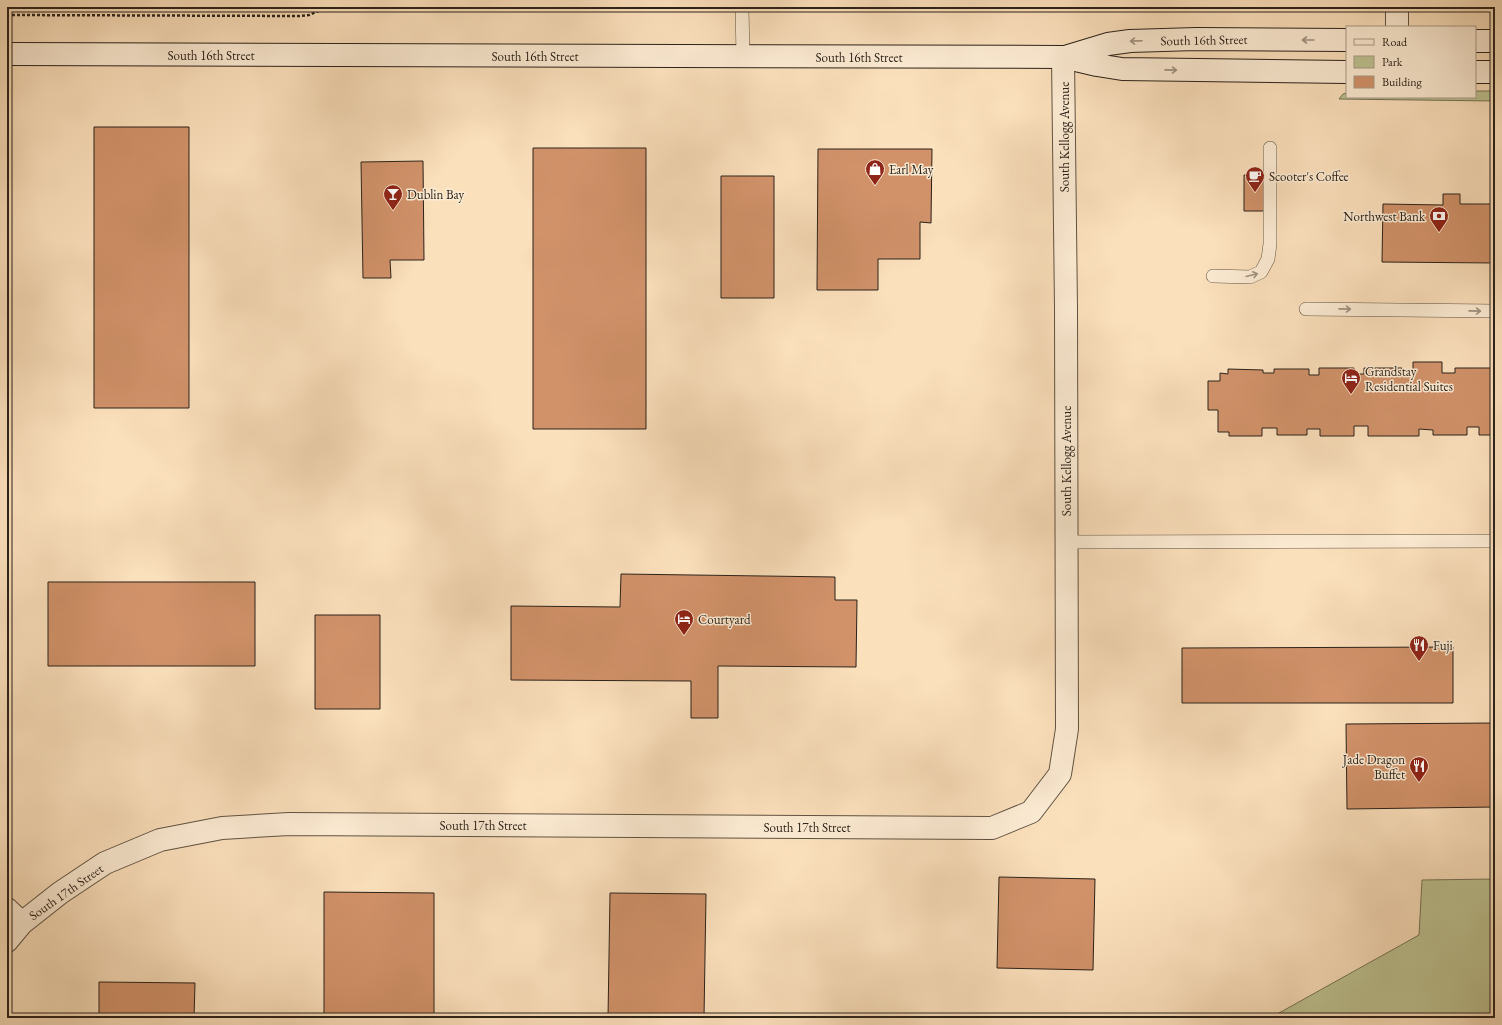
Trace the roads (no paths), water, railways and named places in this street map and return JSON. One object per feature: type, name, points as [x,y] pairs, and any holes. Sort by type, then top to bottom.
[{"type":"street","points":[[1398,26],[1407,8]]},
{"type":"street","name":"South 16th Street","points":[[1064,57],[1108,44],[1130,42],[1196,39],[1346,40]]},
{"type":"street","points":[[1476,41],[1495,41]]},
{"type":"street","name":"South 16th Street","points":[[7,54],[1064,57],[1122,69],[1346,72]]},
{"type":"street","name":"South Kellogg Avenue","points":[[992,828],[1031,812],[1060,774],[1067,729],[1064,57]]},
{"type":"street","points":[[1476,72],[1495,72]]},
{"type":"street","name":"South 17th Street","points":[[7,941],[14,916],[60,893],[105,863],[160,840],[222,828],[289,824],[992,828]]},
{"type":"lane","points":[[742,7],[743,56]]},
{"type":"lane","points":[[1214,276],[1250,277],[1261,272],[1268,259],[1270,244],[1270,148]]},
{"type":"lane","points":[[1306,309],[1495,311]]},
{"type":"lane","points":[[1066,542],[1495,541]]},
{"type":"place","name":"Earl May","points":[[875,186]]},
{"type":"place","name":"Scooter's Coffee","points":[[1255,193]]},
{"type":"place","name":"Dublin Bay","points":[[393,211]]},
{"type":"place","name":"Northwest Bank","points":[[1439,233]]},
{"type":"place","name":"Grandstay Residential Suites","points":[[1351,395]]},
{"type":"place","name":"Courtyard","points":[[684,636]]},
{"type":"place","name":"Fuji","points":[[1419,662]]},
{"type":"place","name":"Jade Dragon Buffet","points":[[1419,783]]}]
